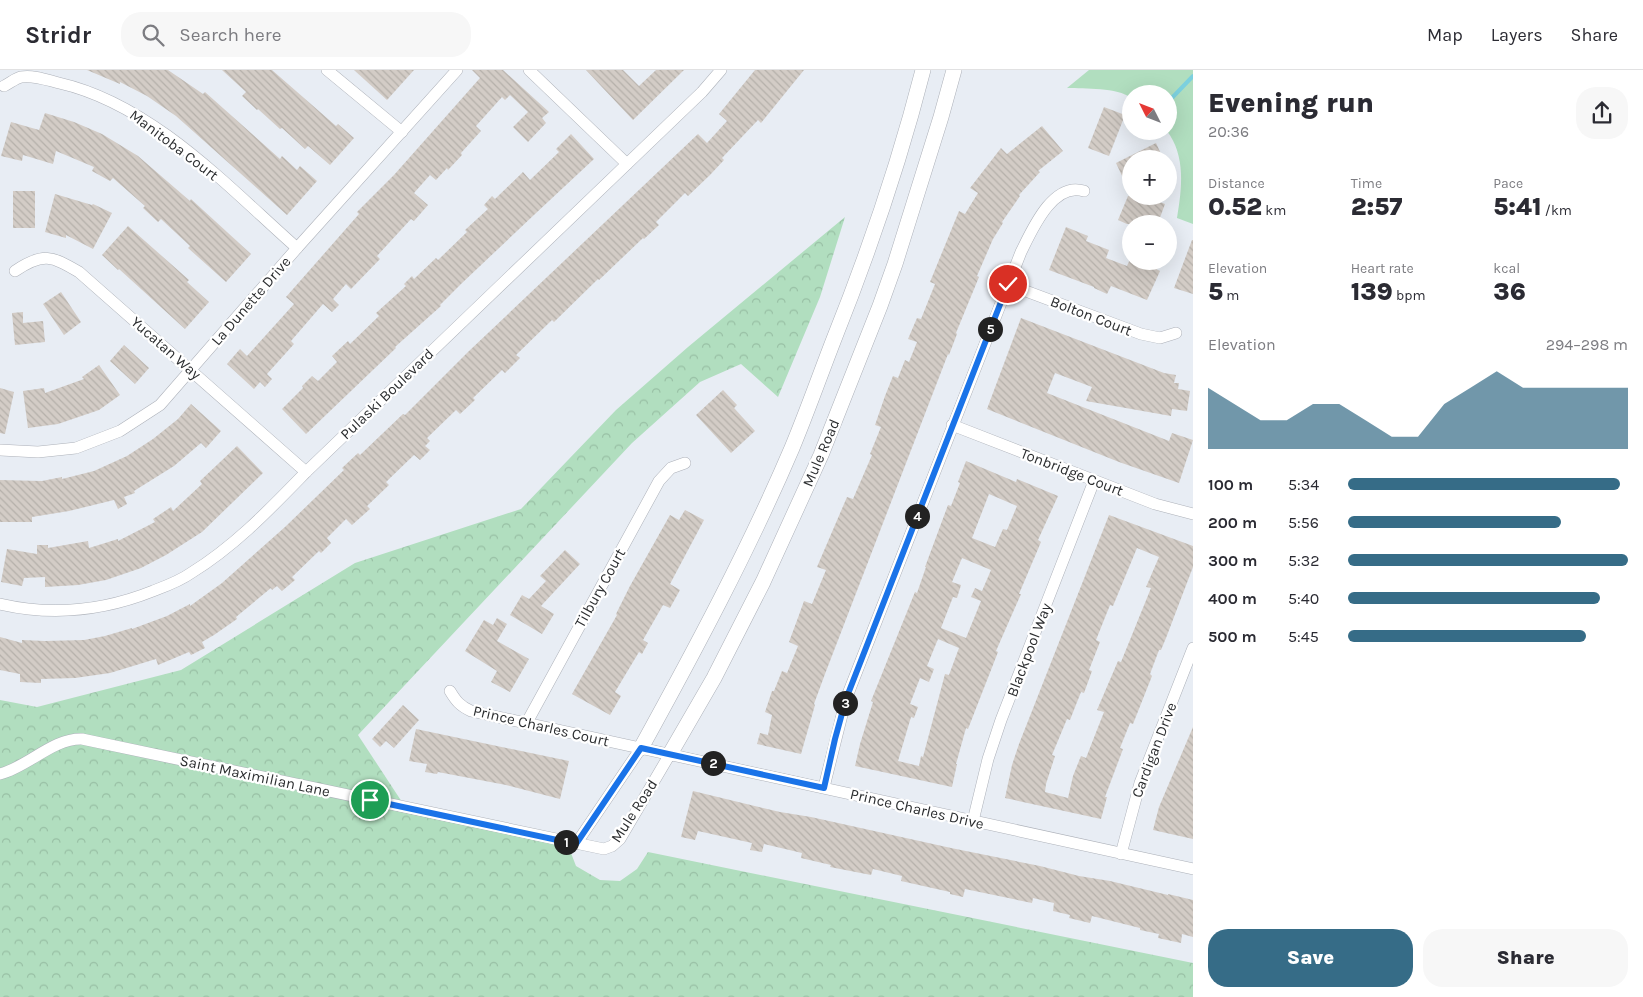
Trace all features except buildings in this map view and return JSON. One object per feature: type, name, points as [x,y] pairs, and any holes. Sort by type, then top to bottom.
[{"type":"main road","name":"Mule Road","points":[[641,748],[688,663],[738,564],[792,448],[879,220],[910,124],[922,70]]},
{"type":"main road","name":"Mule Road","points":[[670,754],[714,678],[754,599],[821,455],[895,264],[954,70]]},
{"type":"street","points":[[327,70],[402,132]]},
{"type":"street","name":"La Dunette Drive","points":[[0,450],[38,452],[76,448],[96,442],[134,424],[160,405],[297,248],[458,70]]},
{"type":"street","points":[[529,70],[627,164]]},
{"type":"street","name":"Pulaski Boulevard","points":[[0,604],[24,609],[49,611],[78,610],[106,606],[171,584],[215,557],[257,522],[306,472],[702,92],[721,70]]},
{"type":"street","name":"Manitoba Court","points":[[4,86],[21,77],[37,78],[69,85],[117,103],[151,124],[194,156],[297,248]]},
{"type":"street","points":[[824,788],[846,699],[1008,284],[1029,235],[1044,211],[1062,193],[1069,189],[1084,191]]},
{"type":"street","name":"Yucatan Way","points":[[15,271],[37,260],[51,258],[61,261],[79,272],[306,472]]},
{"type":"street","name":"Bolton Court","points":[[1008,284],[1141,334],[1160,338],[1176,333]]},
{"type":"street","name":"Tonbridge Court","points":[[952,426],[1155,504],[1193,514]]},
{"type":"street","name":"Tilbury Court","points":[[526,724],[659,480],[671,468],[686,463]]},
{"type":"street","name":"Blackpool Way","points":[[973,821],[986,766],[995,738],[1094,481]]},
{"type":"street","name":"Cardigan Drive","points":[[1121,854],[1140,783],[1193,648]]},
{"type":"street","name":"Prince Charles Court","points":[[450,691],[462,707],[471,711],[641,748]]},
{"type":"street","name":"Saint Maximilian Lane","points":[[0,774],[12,771],[62,742],[82,739],[576,844]]},
{"type":"street","name":"Prince Charles Drive","points":[[641,748],[1193,869]]},
{"type":"street","name":"Mule Road","points":[[641,748],[576,844],[604,850],[616,843],[670,754]]},
{"type":"green space","points":[[1089,70],[1193,70],[1193,224],[1177,218],[1181,173],[1177,150],[1172,140],[1178,140],[1178,85],[1122,85],[1122,93],[1109,90],[1067,88]]},
{"type":"green space","points":[[845,217],[820,297],[778,397],[741,364],[700,382],[632,443],[358,735],[402,802],[564,835],[576,866],[600,880],[620,881],[637,869],[648,852],[1193,963],[1193,997],[0,997],[0,700],[37,707],[181,670],[355,563],[521,509],[616,410],[688,347]]},
{"type":"waterway","points":[[1178,92],[1193,76]]},
{"type":"route","points":[[370,800],[576,844],[641,748],[824,788],[846,699],[1008,284]]}]
